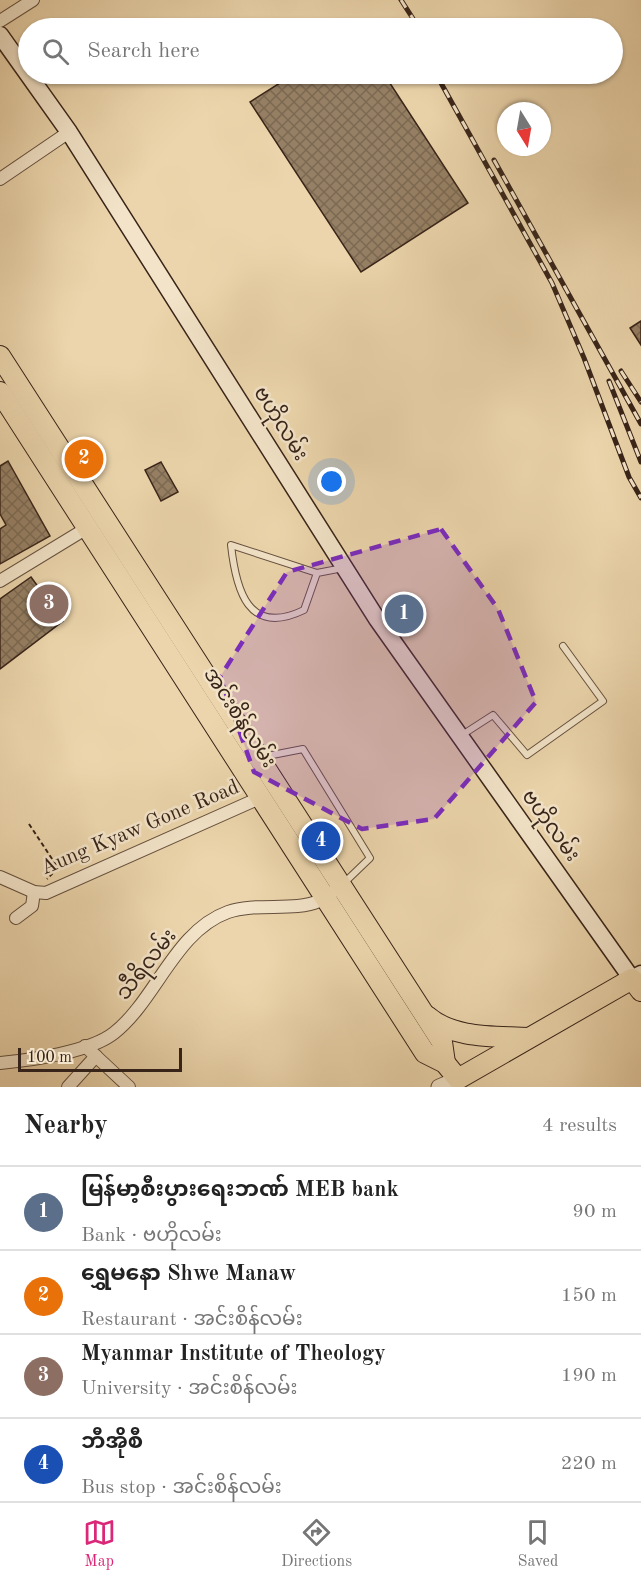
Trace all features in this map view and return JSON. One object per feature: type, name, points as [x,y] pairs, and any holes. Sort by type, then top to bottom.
[{"type":"main road","name":"ဗဟိုလမ်း","points":[[0,35],[18,60]]},
{"type":"main road","name":"ဗဟိုလမ်း","points":[[35,84],[69,132],[344,567],[458,737],[638,981]]},
{"type":"main road","name":"အင်းစိန်လမ်း","points":[[0,356],[76,494],[87,528],[136,586],[219,695],[442,1042],[445,1063]]},
{"type":"main road","name":"အင်းစိန်လမ်း","points":[[0,392],[76,494],[136,586],[203,706],[425,1053],[445,1063],[461,1083]]},
{"type":"main road","points":[[203,706],[219,695]]},
{"type":"main road","points":[[461,1083],[528,1038],[638,981]]},
{"type":"main road","name":"အင်းစိန်လမ်း","points":[[420,1010],[434,1022],[454,1030],[487,1036],[528,1038]]},
{"type":"street","points":[[0,21],[33,0]]},
{"type":"street","points":[[0,179],[69,132]]},
{"type":"street","points":[[0,581],[87,528]]},
{"type":"street","name":"Aung Kyaw Gone Road","points":[[0,877],[34,892],[46,893],[262,797]]},
{"type":"street","name":"သီရိလမ်း","points":[[0,1063],[86,1046],[112,1035],[134,1015],[178,950],[208,924],[228,912],[260,906],[306,903],[342,886]]},
{"type":"street","points":[[16,918],[32,906],[34,892]]},
{"type":"street","points":[[86,1046],[129,1087]]},
{"type":"street","points":[[68,1087],[96,1056]]},
{"type":"street","points":[[439,1087],[461,1083]]},
{"type":"lane","points":[[317,573],[304,610],[284,620],[255,612],[243,597],[235,578],[231,545],[317,573],[344,567]]},
{"type":"lane","points":[[458,737],[493,715],[527,755],[603,701],[563,646]]},
{"type":"lane","points":[[260,757],[303,749],[370,858],[342,886]]},
{"type":"path","points":[[29,824],[58,868]]},
{"type":"highlighted area","points":[[441,529],[498,609],[536,702],[434,819],[362,829],[254,772],[220,677],[287,572]]},
{"type":"building","points":[[278,84],[391,84],[468,203],[361,272],[250,102]]},
{"type":"building","points":[[641,321],[641,345],[630,328]]},
{"type":"building","points":[[8,461],[50,536],[0,564],[0,529],[6,525],[0,514],[0,466]]},
{"type":"building","points":[[161,462],[178,492],[161,501],[145,470]]},
{"type":"building","points":[[31,577],[63,621],[0,669],[0,599]]},
{"type":"railway","points":[[401,0],[413,18]]},
{"type":"railway","points":[[442,84],[552,283],[584,358],[629,477],[641,498]]},
{"type":"railway","points":[[494,160],[641,424]]},
{"type":"railway","points":[[621,371],[641,402]]},
{"type":"railway","points":[[609,381],[641,462]]},
{"type":"place","name":"ရွှေမနော Shwe Manaw","points":[[84,459]]},
{"type":"place","name":"Myanmar Institute of Theology","points":[[49,604]]},
{"type":"place","name":"မြန်မာ့စီးပွားရေးဘဏ် MEB bank","points":[[404,614]]},
{"type":"place","name":"ဘီအိုစီ","points":[[321,841]]}]
